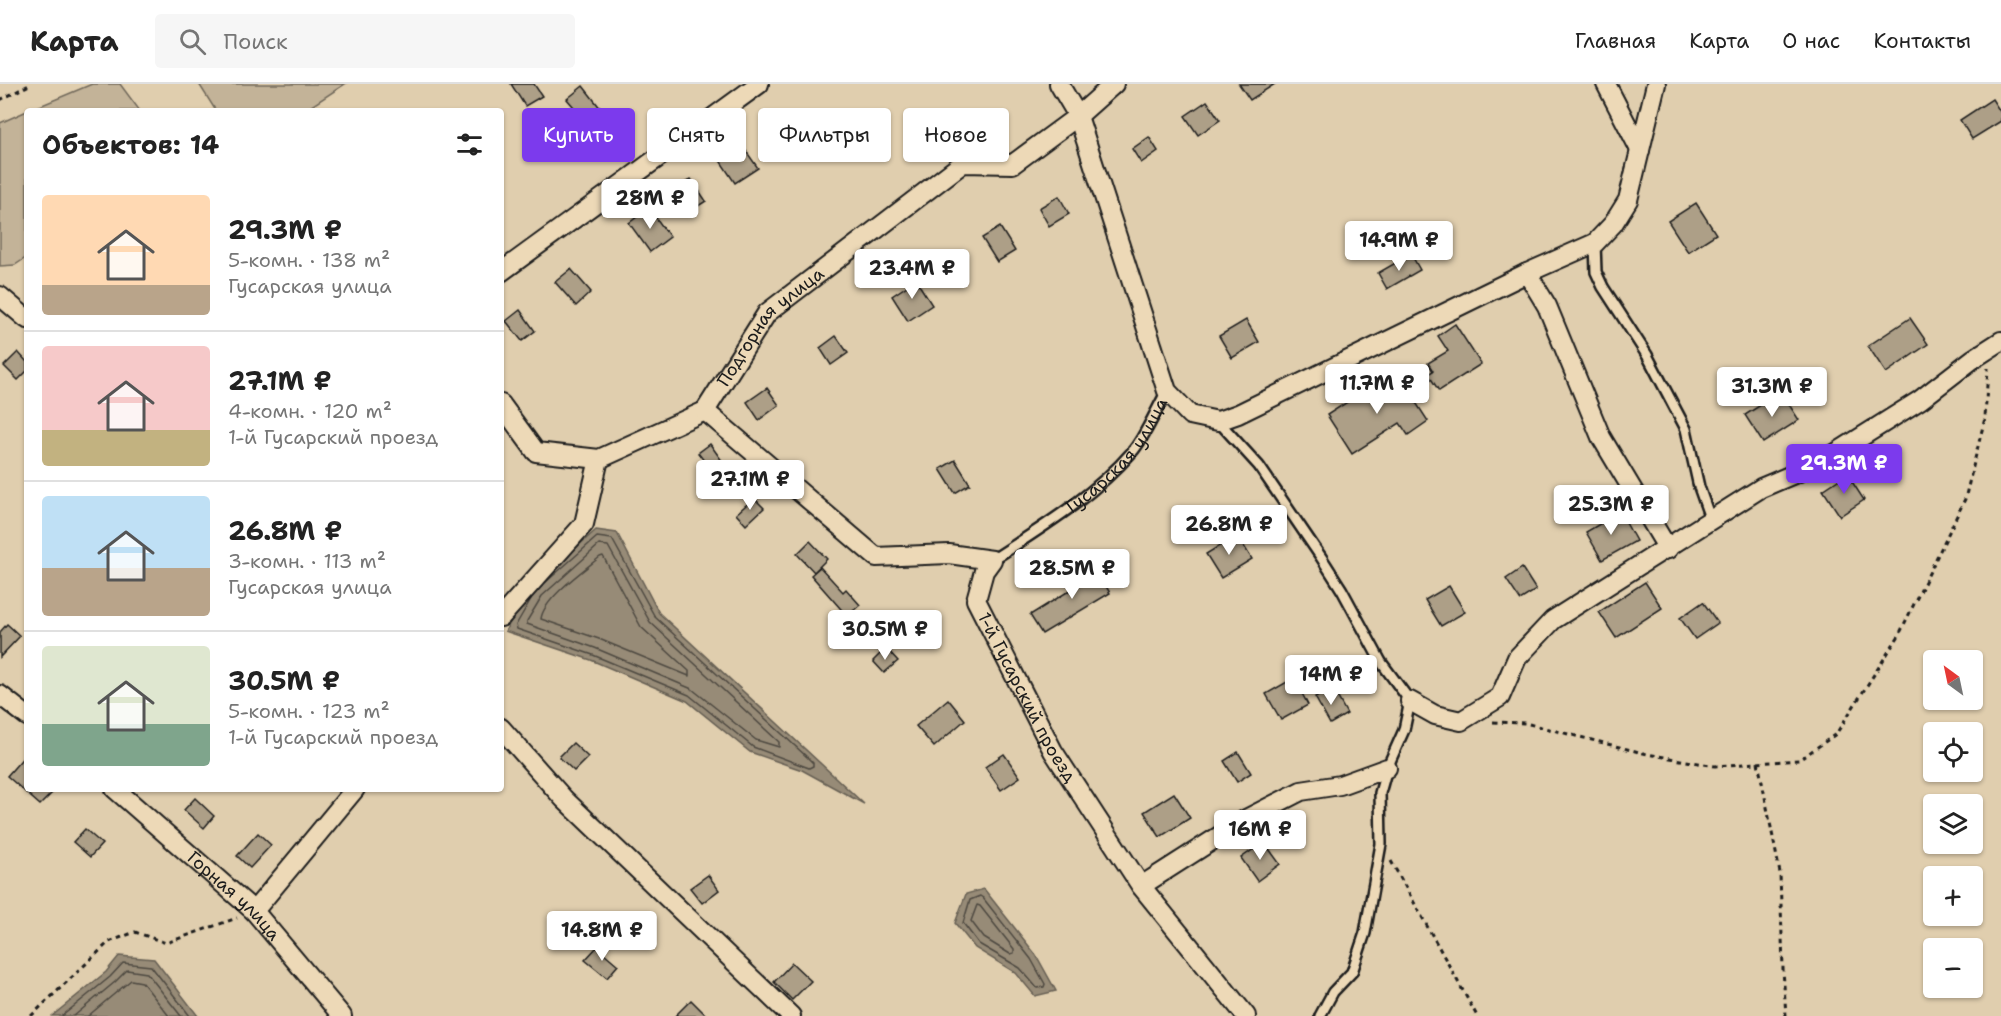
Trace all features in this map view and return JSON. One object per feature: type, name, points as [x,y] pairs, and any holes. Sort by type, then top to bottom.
[{"type":"street","points":[[504,270],[759,84]]},
{"type":"street","points":[[1059,84],[1078,116],[1167,392]]},
{"type":"street","name":"Подгорная улица","points":[[705,411],[767,313],[963,164],[1013,164],[1078,116],[1114,84]]},
{"type":"street","points":[[1606,84],[1640,150]]},
{"type":"street","points":[[1218,421],[1238,414],[1527,273],[1595,243],[1613,224],[1628,200],[1656,84]]},
{"type":"street","points":[[1527,273],[1547,306],[1601,437],[1668,549]]},
{"type":"street","points":[[0,296],[24,316]]},
{"type":"street","points":[[1410,701],[1435,715],[1461,722],[1500,697],[1517,658],[1553,620],[1761,488],[1820,463],[1920,400],[1995,345]]},
{"type":"street","name":"Гусарская улица","points":[[1167,392],[1190,415],[1218,421]]},
{"type":"street","points":[[504,408],[536,452],[599,459],[705,411],[876,556],[949,554],[992,560]]},
{"type":"street","points":[[504,613],[584,524],[599,459]]},
{"type":"street","name":"1-й Гусарский проезд","points":[[992,560],[984,571],[976,600],[1053,750],[1141,886],[1246,1016]]},
{"type":"street","points":[[0,695],[24,714]]},
{"type":"street","points":[[504,731],[564,799],[791,1016]]},
{"type":"street","points":[[1141,886],[1246,819],[1301,791],[1340,786],[1387,768]]},
{"type":"street","name":"Горная улица","points":[[118,792],[254,911],[342,1016]]},
{"type":"street","points":[[254,911],[353,792]]},
{"type":"lane","points":[[1595,243],[1596,272],[1603,287],[1647,355],[1686,429],[1699,487],[1711,521]]},
{"type":"lane","name":"Гусарская улица","points":[[992,560],[1037,531],[1104,482],[1134,450],[1167,392]]},
{"type":"lane","points":[[1218,421],[1259,466],[1321,556],[1381,662],[1410,701],[1404,730],[1387,768],[1380,793],[1381,844],[1365,933],[1352,972],[1333,992],[1320,1016]]},
{"type":"path","points":[[0,100],[31,84]]},
{"type":"path","points":[[1493,722],[1525,723],[1647,753],[1715,766],[1799,760],[1836,735],[1898,637],[1965,498],[1985,418],[1995,345]]},
{"type":"path","points":[[1758,762],[1780,873],[1786,1016]]},
{"type":"path","points":[[1381,844],[1477,1016]]},
{"type":"path","points":[[31,1016],[109,942],[135,932],[166,943],[254,911]]},
{"type":"shaded area","points":[[92,84],[120,84],[138,108],[35,108]]},
{"type":"shaded area","points":[[199,84],[345,84],[309,108],[214,108]]},
{"type":"shaded area","points":[[24,112],[24,259],[15,265],[0,266],[0,123]]},
{"type":"water","points":[[596,530],[617,533],[659,613],[864,804],[802,770],[750,752],[687,701],[591,660],[505,631],[531,588]]},
{"type":"water","points":[[984,889],[1036,955],[1056,991],[1035,996],[1016,973],[975,948],[955,923],[966,894]]},
{"type":"water","points":[[119,956],[154,959],[198,1016],[52,1016],[106,972]]},
{"type":"building","points":[[511,84],[534,84],[542,96],[525,106]]},
{"type":"building","points":[[1239,84],[1275,84],[1250,100]]},
{"type":"building","points":[[583,86],[600,108],[575,108],[567,99]]},
{"type":"building","points":[[1992,99],[2001,113],[2001,121],[1972,139],[1960,120]]},
{"type":"building","points":[[1207,101],[1220,120],[1198,135],[1185,116]]},
{"type":"building","points":[[1149,137],[1158,151],[1141,163],[1132,149]]},
{"type":"building","points":[[746,151],[758,168],[735,183],[721,162],[746,162]]},
{"type":"building","points":[[691,179],[706,201],[695,208],[680,186]]},
{"type":"building","points":[[1059,196],[1069,214],[1049,226],[1039,208]]},
{"type":"building","points":[[1696,203],[1716,234],[1688,252],[1668,221]]},
{"type":"building","points":[[649,208],[670,237],[650,252],[629,223]]},
{"type":"building","points":[[1000,227],[1015,251],[997,262],[982,238]]},
{"type":"building","points":[[1411,254],[1420,270],[1387,289],[1378,273]]},
{"type":"building","points":[[571,269],[591,292],[576,306],[555,282]]},
{"type":"building","points":[[916,280],[932,305],[908,321],[892,296]]},
{"type":"building","points":[[520,310],[535,331],[522,341],[506,321]]},
{"type":"building","points":[[1910,318],[1928,344],[1886,373],[1868,346]]},
{"type":"building","points":[[1246,320],[1259,342],[1232,358],[1219,336]]},
{"type":"building","points":[[1455,324],[1481,364],[1439,391],[1428,374],[1433,371],[1428,363],[1448,351],[1438,336]]},
{"type":"building","points":[[836,336],[848,353],[831,365],[820,348]]},
{"type":"building","points":[[18,352],[24,359],[24,374],[18,380],[4,366]]},
{"type":"building","points":[[1398,375],[1428,421],[1408,435],[1400,423],[1352,454],[1327,415],[1358,395],[1361,399]]},
{"type":"building","points":[[767,388],[779,405],[759,420],[747,402]]},
{"type":"building","points":[[1781,392],[1799,420],[1763,443],[1745,415]]},
{"type":"building","points":[[710,444],[725,465],[727,463],[740,479],[724,491],[698,453]]},
{"type":"building","points":[[955,460],[970,484],[955,493],[940,469]]},
{"type":"building","points":[[1847,474],[1864,500],[1840,516],[1823,490]]},
{"type":"building","points":[[754,498],[764,508],[746,525],[736,514]]},
{"type":"building","points":[[1620,512],[1636,541],[1602,560],[1586,532]]},
{"type":"building","points":[[1237,535],[1252,559],[1221,578],[1206,554]]},
{"type":"building","points":[[810,541],[827,559],[814,572],[797,554]]},
{"type":"building","points":[[1093,564],[1110,593],[1042,634],[1030,615],[1077,586],[1071,577]]},
{"type":"building","points":[[820,567],[843,592],[846,589],[860,605],[847,616],[811,575]]},
{"type":"building","points":[[1522,568],[1536,590],[1520,600],[1506,579]]},
{"type":"building","points":[[1645,582],[1662,608],[1616,638],[1599,612]]},
{"type":"building","points":[[1449,586],[1465,612],[1441,626],[1425,600]]},
{"type":"building","points":[[1703,602],[1718,623],[1695,639],[1680,618]]},
{"type":"building","points":[[7,624],[20,636],[0,657],[0,632]]},
{"type":"building","points":[[886,648],[898,661],[884,673],[873,661]]},
{"type":"building","points":[[1294,678],[1308,705],[1281,720],[1266,694]]},
{"type":"building","points":[[1332,687],[1347,714],[1330,724],[1315,697]]},
{"type":"building","points":[[948,699],[965,720],[934,747],[916,726]]},
{"type":"building","points":[[573,743],[588,757],[574,771],[559,757]]},
{"type":"building","points":[[1238,752],[1251,773],[1237,782],[1224,761]]},
{"type":"building","points":[[1004,754],[1020,777],[1001,790],[985,767]]},
{"type":"building","points":[[24,756],[24,791],[7,776]]},
{"type":"building","points":[[25,792],[53,792],[40,805]]},
{"type":"building","points":[[1174,793],[1190,818],[1160,837],[1144,812]]},
{"type":"building","points":[[195,798],[214,816],[204,828],[184,810]]},
{"type":"building","points":[[85,829],[102,844],[90,857],[73,842]]},
{"type":"building","points":[[258,833],[271,845],[250,868],[237,856]]},
{"type":"building","points":[[1264,842],[1280,864],[1257,881],[1241,858]]},
{"type":"building","points":[[708,875],[719,890],[702,903],[690,888]]},
{"type":"building","points":[[597,947],[618,965],[607,978],[585,960]]},
{"type":"building","points":[[792,963],[811,981],[792,1000],[774,982]]},
{"type":"building","points":[[691,1000],[707,1016],[675,1016]]}]
